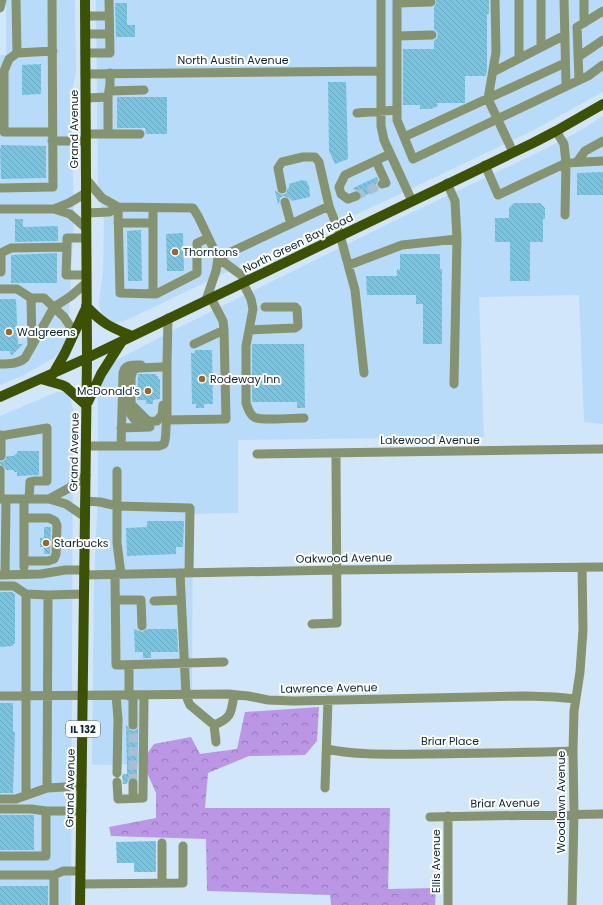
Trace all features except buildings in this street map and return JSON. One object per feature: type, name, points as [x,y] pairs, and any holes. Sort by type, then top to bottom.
[{"type":"main road","name":"Grand Avenue","points":[[80,905],[87,358],[85,0]]},
{"type":"main road","name":"North Green Bay Road","points":[[0,397],[87,358],[513,152],[556,131],[603,104]]},
{"type":"main road","points":[[52,374],[65,353],[86,306],[106,325],[132,336]]},
{"type":"main road","points":[[41,379],[66,387],[86,405],[101,374],[122,341]]},
{"type":"street","points":[[0,8],[2,0]]},
{"type":"street","points":[[16,0],[17,53]]},
{"type":"street","points":[[0,188],[53,187],[52,0]]},
{"type":"street","points":[[85,53],[110,53],[108,0]]},
{"type":"street","points":[[381,0],[381,126],[384,140],[412,201]]},
{"type":"street","points":[[495,0],[496,52],[488,99],[513,152]]},
{"type":"street","points":[[519,0],[519,58]]},
{"type":"street","points":[[541,0],[541,47]]},
{"type":"street","points":[[564,0],[566,86]]},
{"type":"street","points":[[584,0],[584,23]]},
{"type":"street","points":[[431,2],[397,2],[398,120],[413,160],[588,76],[603,65]]},
{"type":"street","points":[[579,80],[577,27],[603,12]]},
{"type":"street","points":[[85,16],[109,16]]},
{"type":"street","points":[[85,34],[109,34]]},
{"type":"street","points":[[397,36],[432,35]]},
{"type":"street","points":[[493,72],[565,35]]},
{"type":"street","points":[[578,57],[603,40]]},
{"type":"street","points":[[381,51],[397,51]]},
{"type":"street","points":[[53,52],[17,53],[9,58],[2,71],[4,132],[52,137],[140,134]]},
{"type":"street","points":[[404,137],[565,63]]},
{"type":"street","name":"North Austin Avenue","points":[[86,74],[381,71]]},
{"type":"street","points":[[108,134],[108,94],[110,73]]},
{"type":"street","points":[[86,98],[144,90]]},
{"type":"street","points":[[357,113],[397,110]]},
{"type":"street","points":[[556,131],[564,144],[566,163],[565,216]]},
{"type":"street","points":[[577,162],[585,151],[603,141]]},
{"type":"street","points":[[356,196],[348,200],[341,194],[339,187],[345,175],[390,154]]},
{"type":"street","points":[[282,189],[278,168],[282,162],[303,157],[315,157],[319,162],[329,206],[349,265],[354,290],[364,373]]},
{"type":"street","points":[[376,161],[386,183],[382,184]]},
{"type":"street","points":[[485,165],[498,195],[566,163],[603,161]]},
{"type":"street","points":[[86,179],[102,198],[118,208]]},
{"type":"street","points":[[447,183],[454,201],[457,239],[454,384]]},
{"type":"street","points":[[54,209],[69,203],[86,193]]},
{"type":"street","points":[[285,202],[291,224]]},
{"type":"street","points":[[218,258],[329,206]]},
{"type":"street","points":[[118,208],[120,293],[156,294],[197,273],[197,243],[208,238]]},
{"type":"street","points":[[86,213],[109,212],[118,208],[193,208],[218,258],[245,282],[251,299],[253,309],[246,346],[246,403],[250,414],[258,419],[304,418]]},
{"type":"street","points":[[152,208],[153,294]]},
{"type":"street","points":[[0,209],[54,209],[70,214],[86,233],[67,238],[66,275],[86,279]]},
{"type":"street","points":[[118,223],[153,223]]},
{"type":"street","points":[[349,265],[402,245],[457,239]]},
{"type":"street","points":[[0,272],[1,253],[11,248],[67,247]]},
{"type":"street","points":[[121,428],[226,419],[223,321],[209,299],[218,258]]},
{"type":"street","points":[[0,364],[13,364],[28,356],[54,307],[71,296],[86,279]]},
{"type":"street","points":[[1,289],[17,290],[31,298],[44,298],[64,317],[74,332]]},
{"type":"street","points":[[31,298],[32,347]]},
{"type":"street","points":[[249,330],[295,328],[298,326],[298,309],[295,307],[265,307]]},
{"type":"street","points":[[165,365],[138,368],[133,370],[131,373],[132,417],[135,420],[140,422],[157,421],[162,415],[168,318]]},
{"type":"street","points":[[194,344],[224,330]]},
{"type":"street","points":[[86,446],[162,445],[165,440],[166,423],[165,365]]},
{"type":"street","points":[[121,446],[122,373],[124,368],[127,366],[165,365]]},
{"type":"street","points":[[1,456],[0,435],[47,428],[47,481],[30,482],[26,499],[24,518],[24,574]]},
{"type":"street","name":"Lakewood Avenue","points":[[257,454],[603,449]]},
{"type":"street","points":[[312,624],[337,623],[336,454]]},
{"type":"street","points":[[0,470],[3,575]]},
{"type":"street","points":[[117,471],[118,574],[115,600],[116,665],[224,662]]},
{"type":"street","points":[[49,499],[69,488],[86,475]]},
{"type":"street","points":[[2,499],[49,499],[66,504],[85,517]]},
{"type":"street","points":[[85,501],[100,502],[117,506],[190,508],[185,573],[181,600],[186,696],[190,705],[214,725],[216,742]]},
{"type":"street","points":[[24,518],[49,518],[55,521],[57,525],[56,554],[54,559],[48,561],[24,561]]},
{"type":"street","name":"Woodlawn Avenue","points":[[572,905],[574,814],[573,751],[576,699],[580,672],[583,630],[582,567]]},
{"type":"street","name":"Oakwood Avenue","points":[[3,575],[41,574],[65,570],[118,574],[603,567]]},
{"type":"street","points":[[0,586],[14,586],[26,594],[84,594]]},
{"type":"street","points":[[26,594],[26,795]]},
{"type":"street","points":[[47,788],[48,595]]},
{"type":"street","points":[[115,600],[141,600],[142,626]]},
{"type":"street","points":[[154,601],[181,600]]},
{"type":"street","points":[[129,665],[133,725]]},
{"type":"street","points":[[214,725],[228,718],[234,695]]},
{"type":"street","name":"Lawrence Avenue","points":[[0,696],[234,695],[268,700],[328,700],[555,696],[576,699]]},
{"type":"street","points":[[116,696],[118,798],[143,798],[144,696]]},
{"type":"street","points":[[326,788],[328,700]]},
{"type":"street","points":[[117,715],[133,715]]},
{"type":"street","name":"Briar Place","points":[[327,749],[344,752],[380,754],[573,751]]},
{"type":"street","points":[[133,783],[133,798]]},
{"type":"street","points":[[0,799],[16,799],[47,788],[82,786]]},
{"type":"street","points":[[0,809],[82,811]]},
{"type":"street","points":[[0,856],[46,856],[46,811]]},
{"type":"street","name":"Briar Avenue","points":[[430,817],[603,814]]},
{"type":"street","name":"Ellis Avenue","points":[[448,816],[448,905]]},
{"type":"street","points":[[162,843],[162,883]]},
{"type":"street","points":[[80,884],[183,883],[183,846]]},
{"type":"street","points":[[0,875],[54,875],[63,871],[81,871]]},
{"type":"street","points":[[54,875],[54,905]]},
{"type":"shaded area","points":[[6,0],[75,0],[76,74],[71,94],[74,219],[68,331],[62,351],[52,359],[24,375],[0,385],[0,55],[6,55]]},
{"type":"shaded area","points":[[96,0],[603,0],[603,92],[532,131],[323,230],[284,245],[131,318],[114,323],[108,322],[100,310],[99,302],[103,272],[104,222],[98,182]]},
{"type":"shaded area","points":[[603,116],[603,424],[584,422],[579,295],[479,297],[484,437],[238,440],[238,513],[193,514],[192,690],[143,690],[141,764],[92,765],[94,587],[98,485],[98,399],[100,386],[113,362],[178,328],[390,223],[545,149],[581,130]]},
{"type":"shaded area","points":[[57,392],[63,392],[68,395],[71,400],[73,411],[71,905],[0,905],[0,416]]},
{"type":"green space","points":[[319,707],[317,741],[305,755],[249,756],[208,773],[205,808],[390,808],[388,889],[436,888],[435,905],[331,905],[330,895],[207,891],[206,839],[111,836],[109,827],[156,818],[156,793],[142,761],[154,744],[191,737],[200,754],[237,749],[245,712]]},
{"type":"tunnel","points":[[356,196],[382,184]]},
{"type":"tunnel","points":[[133,725],[133,783]]},
{"type":"place","name":"Thorntons","points":[[175,252]]},
{"type":"place","name":"Walgreens","points":[[9,332]]},
{"type":"place","name":"Rodeway Inn","points":[[202,379]]},
{"type":"place","name":"McDonald's","points":[[148,391]]},
{"type":"place","name":"Starbucks","points":[[46,543]]}]
